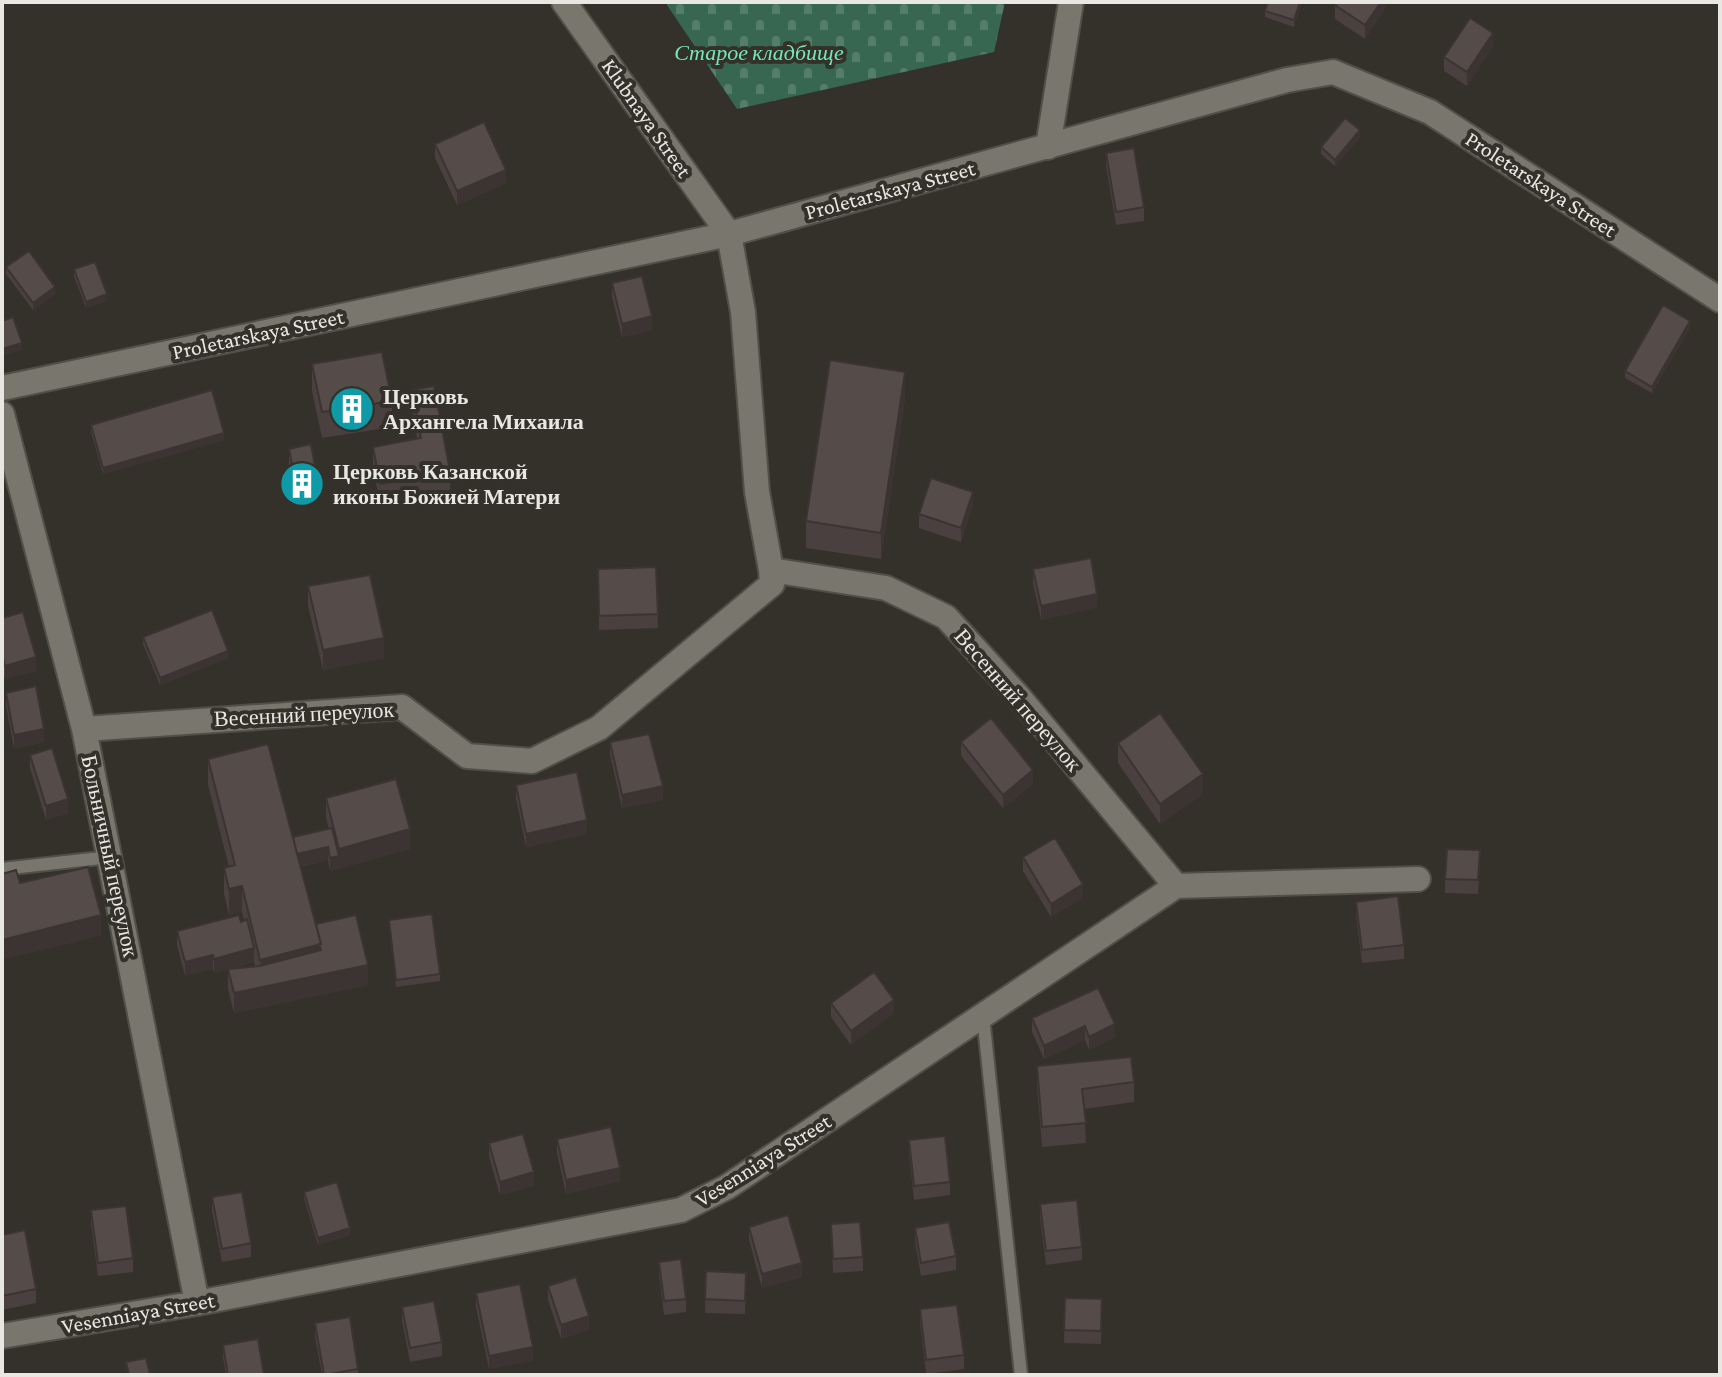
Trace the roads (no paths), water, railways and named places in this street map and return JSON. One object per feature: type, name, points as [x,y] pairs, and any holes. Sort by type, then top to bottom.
[{"type":"street","name":"Klubnaya Street","points":[[564,2],[729,234]]},
{"type":"street","points":[[1048,147],[1071,2]]},
{"type":"street","name":"Proletarskaya Street","points":[[2,388],[729,234],[1287,80],[1333,72],[1430,112],[1720,300]]},
{"type":"street","points":[[729,234],[743,312],[757,492],[771,570]]},
{"type":"street","name":"Больничный переулок","points":[[2,414],[84,729],[197,1303]]},
{"type":"street","name":"Весенний переулок","points":[[84,729],[402,707],[467,756],[532,761],[599,728],[665,676],[772,584],[771,570],[886,588],[946,617],[1018,696],[1176,886]]},
{"type":"street","points":[[1176,886],[1418,879]]},
{"type":"street","name":"Vesenniaya Street","points":[[2,1336],[197,1303],[681,1210],[727,1187],[1176,886]]},
{"type":"lane","points":[[2,869],[110,857]]},
{"type":"lane","points":[[983,1016],[1021,1375]]},
{"type":"place","name":"Церковь Архангела Михаила","points":[[352,409]]},
{"type":"place","name":"Церковь Казанской иконы Божией Матери","points":[[302,484]]},
{"type":"park label","name":"Старое кладбище","points":[[759,52]]}]
